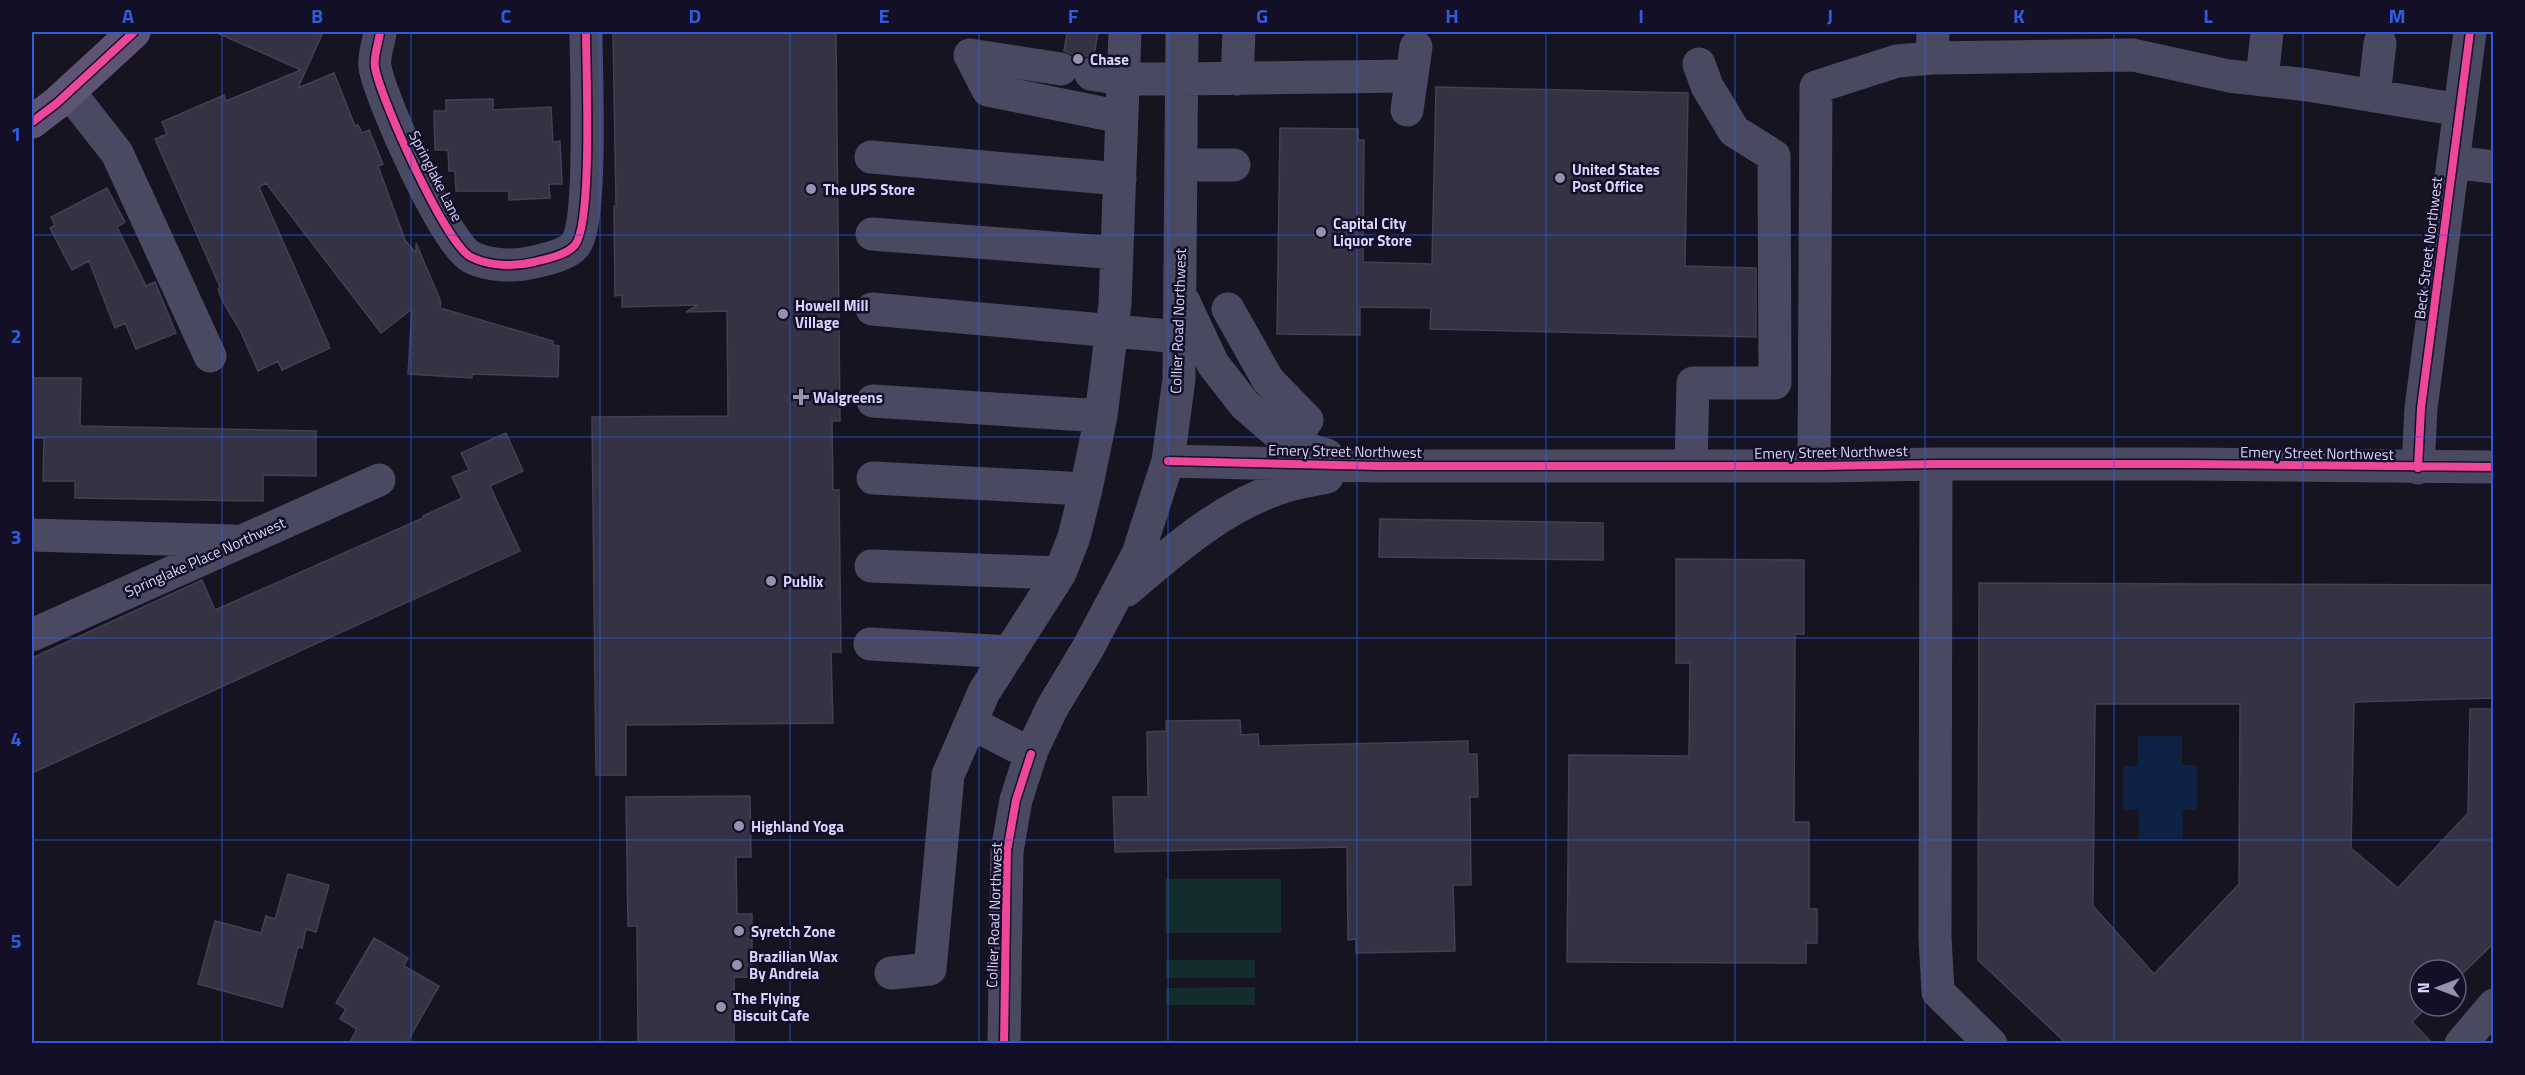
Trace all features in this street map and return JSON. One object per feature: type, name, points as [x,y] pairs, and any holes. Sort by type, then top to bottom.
[{"type":"main road","points":[[32,122],[69,92],[134,32]]},
{"type":"street","name":"Springlake Lane","points":[[380,32],[374,66],[394,123],[442,222],[469,256],[498,265],[530,263],[556,256],[575,245],[582,228],[586,185],[586,32]]},
{"type":"street","points":[[1091,74],[1125,32]]},
{"type":"street","name":"Collier Road Northwest","points":[[1004,1044],[1007,851],[1016,800],[1031,753],[1052,708],[1138,554],[1168,461],[1179,379],[1182,32]]},
{"type":"street","points":[[1237,78],[1239,32]]},
{"type":"street","points":[[2262,80],[2267,32]]},
{"type":"street","name":"Beck Street Northwest","points":[[2418,468],[2421,408],[2470,32]]},
{"type":"street","points":[[2374,96],[2380,43]]},
{"type":"street","points":[[1814,466],[1816,87],[1897,61],[1933,45],[2133,54],[2229,76],[2460,110]]},
{"type":"street","points":[[1120,117],[988,90],[970,56],[1091,74],[1182,79],[1237,78],[1414,62],[1407,110]]},
{"type":"street","points":[[1691,466],[1693,383],[1775,383],[1774,156],[1734,131],[1707,86],[1699,64]]},
{"type":"street","points":[[891,973],[930,969],[948,775],[984,692],[1060,573],[1074,537],[1086,489],[1101,416],[1111,331],[1120,178],[1120,117],[1091,74]]},
{"type":"street","points":[[69,92],[117,153],[210,357]]},
{"type":"street","points":[[871,157],[1120,178]]},
{"type":"street","points":[[2453,162],[2493,167]]},
{"type":"street","points":[[1181,165],[1234,165]]},
{"type":"street","points":[[872,234],[1117,253]]},
{"type":"street","points":[[1180,295],[1213,364],[1245,405],[1290,444],[1379,466]]},
{"type":"street","points":[[872,309],[1180,337]]},
{"type":"street","points":[[1228,309],[1268,380],[1306,420],[1290,444]]},
{"type":"street","points":[[873,401],[1101,416]]},
{"type":"street","name":"Emery Street Northwest","points":[[1168,461],[1379,466],[2187,464],[2493,467]]},
{"type":"street","points":[[1936,464],[1935,938],[1938,992],[1991,1044]]},
{"type":"street","points":[[1112,603],[1182,543],[1237,507],[1285,486],[1379,466]]},
{"type":"street","points":[[873,478],[1086,489]]},
{"type":"street","name":"Springlake Place Northwest","points":[[32,635],[379,480]]},
{"type":"street","points":[[32,535],[241,542]]},
{"type":"street","points":[[870,566],[1060,573]]},
{"type":"street","points":[[870,644],[1010,652]]},
{"type":"street","points":[[971,723],[1031,753]]},
{"type":"street","points":[[2461,1044],[2493,1005]]},
{"type":"green space","points":[[1165,879],[1281,879],[1281,933],[1165,933]]},
{"type":"green space","points":[[1166,960],[1255,960],[1255,978],[1166,978]]},
{"type":"green space","points":[[1255,987],[1255,1005],[1166,1005],[1166,988]]},
{"type":"water","points":[[2138,736],[2182,736],[2182,765],[2197,765],[2197,810],[2182,810],[2183,839],[2139,839],[2139,809],[2123,810],[2123,766],[2138,766]]},
{"type":"building","points":[[215,32],[323,32],[298,88],[334,73],[355,126],[358,125],[362,133],[369,130],[383,164],[378,166],[405,240],[416,253],[416,243],[441,302],[440,308],[553,341],[553,345],[559,346],[558,377],[472,374],[472,378],[408,374],[412,309],[381,333],[266,183],[259,187],[330,348],[282,370],[278,361],[258,371],[240,330],[223,302],[218,289],[220,287],[155,139],[167,134],[162,122],[224,95],[226,101],[301,70]]},
{"type":"building","name":"Howell Mill Village","points":[[613,32],[836,32],[840,421],[832,421],[833,490],[839,490],[841,652],[831,652],[833,723],[626,725],[626,775],[596,775],[592,417],[728,416],[727,311],[686,312],[698,305],[622,307],[622,295],[615,296]]},
{"type":"building","points":[[1067,32],[1098,32],[1094,56],[1085,56],[1078,61],[1072,54],[1064,51]]},
{"type":"building","name":"United States Post Office","points":[[1436,87],[1688,93],[1685,266],[1756,268],[1756,337],[1430,329],[1431,308],[1360,307],[1360,335],[1277,334],[1280,128],[1358,129],[1358,140],[1364,140],[1363,262],[1432,264]]},
{"type":"building","points":[[493,99],[493,110],[551,107],[553,142],[560,141],[562,184],[549,184],[550,198],[509,200],[509,191],[456,191],[455,171],[449,171],[448,150],[435,150],[434,111],[446,111],[446,100]]},
{"type":"building","points":[[107,188],[125,222],[117,227],[146,286],[155,282],[176,333],[136,349],[125,323],[115,328],[89,261],[72,270],[50,228],[55,225],[51,217]]},
{"type":"building","points":[[32,378],[81,378],[80,426],[316,431],[316,476],[263,475],[263,501],[75,498],[75,481],[43,481],[44,438],[32,438]]},
{"type":"building","points":[[506,433],[523,471],[490,486],[520,551],[32,773],[32,658],[202,580],[215,610],[423,518],[462,498],[452,477],[469,470],[461,453]]},
{"type":"building","points":[[1380,519],[1603,523],[1603,560],[1379,557]]},
{"type":"building","points":[[1676,559],[1804,560],[1804,634],[1795,634],[1794,822],[1809,822],[1809,909],[1817,909],[1817,943],[1806,943],[1806,963],[1567,962],[1569,755],[1689,756],[1690,663],[1676,663]]},
{"type":"building","points":[[1979,583],[2493,585],[2493,698],[2354,702],[2351,848],[2398,888],[2468,813],[2470,709],[2493,709],[2493,944],[2468,968],[2468,958],[2408,958],[2408,1018],[2416,1018],[2412,1022],[2433,1044],[2067,1044],[1978,960]],"holes":[[[2095,704],[2240,704],[2239,884],[2154,974],[2093,906]]]},
{"type":"building","points":[[1240,720],[1241,735],[1258,734],[1259,746],[1468,741],[1468,754],[1477,754],[1478,797],[1470,797],[1471,885],[1453,885],[1455,951],[1356,953],[1356,939],[1348,940],[1347,847],[1115,852],[1113,797],[1148,797],[1147,732],[1166,731],[1166,721]]},
{"type":"building","points":[[750,796],[751,857],[736,857],[737,914],[752,914],[752,977],[734,977],[734,1044],[638,1044],[637,926],[628,926],[626,797]]},
{"type":"building","points":[[288,874],[329,885],[316,932],[306,929],[302,948],[298,947],[282,1007],[198,984],[215,921],[261,933],[266,916],[275,919]]},
{"type":"building","points":[[374,938],[408,958],[404,966],[439,986],[406,1044],[349,1044],[357,1029],[340,1019],[346,1009],[336,1003]]},
{"type":"cycle path","points":[[32,122],[57,103],[134,32]]},
{"type":"cycle path","points":[[380,32],[375,54],[375,67],[380,84],[401,138],[446,227],[460,247],[471,257],[494,264],[510,265],[534,262],[567,251],[575,245],[581,231],[586,177],[586,32]]},
{"type":"cycle path","points":[[2418,468],[2421,408],[2470,32]]},
{"type":"cycle path","points":[[1168,461],[1379,466],[2187,464],[2494,467]]},
{"type":"cycle path","points":[[1004,1044],[1007,851],[1016,800],[1031,754]]},
{"type":"place","name":"Chase","points":[[1078,59]]},
{"type":"place","name":"United States Post Office","points":[[1560,178]]},
{"type":"place","name":"The UPS Store","points":[[811,189]]},
{"type":"place","name":"Capital City Liquor Store","points":[[1321,232]]},
{"type":"place","name":"Howell Mill Village","points":[[783,314]]},
{"type":"place","name":"Walgreens","points":[[801,397]]},
{"type":"place","name":"Publix","points":[[771,581]]},
{"type":"place","name":"Highland Yoga","points":[[739,826]]},
{"type":"place","name":"Syretch Zone","points":[[739,931]]},
{"type":"place","name":"Brazilian Wax By Andreia","points":[[737,965]]},
{"type":"place","name":"The Flying Biscuit Cafe","points":[[721,1007]]}]
